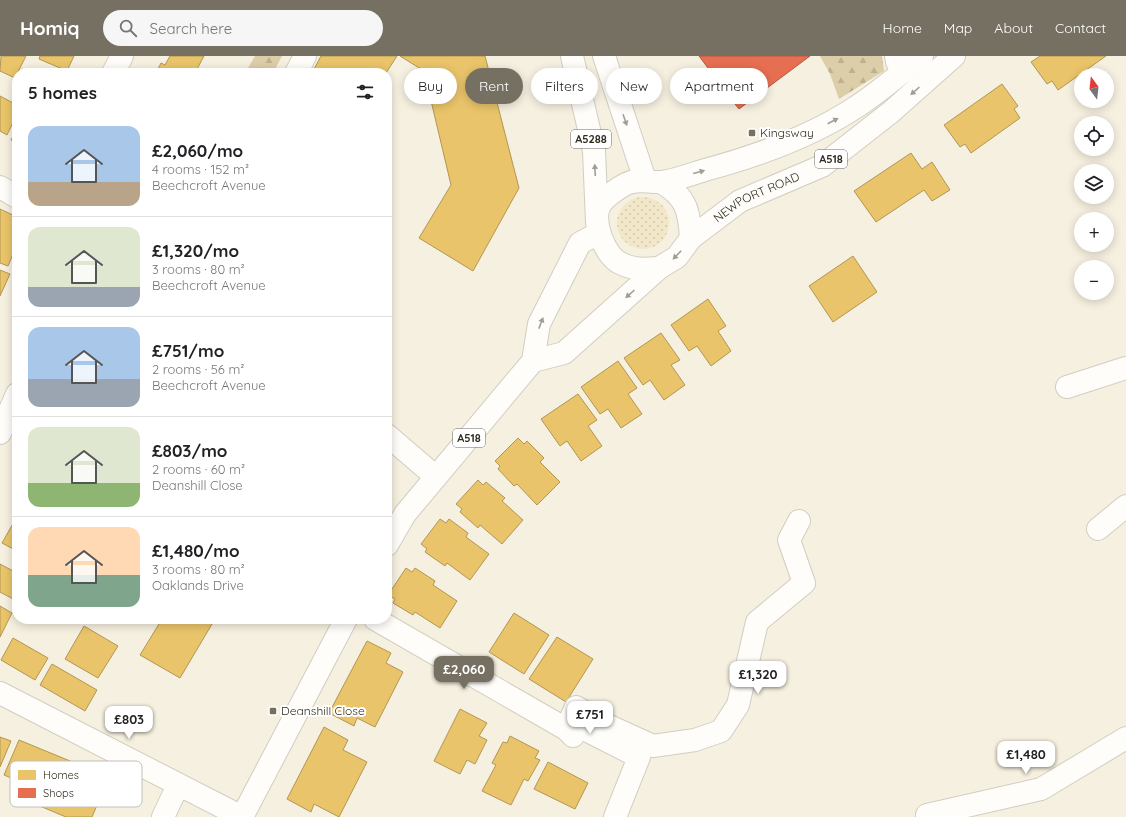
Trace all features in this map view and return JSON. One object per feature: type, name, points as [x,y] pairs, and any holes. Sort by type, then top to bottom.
[{"type":"main road","points":[[116,68],[122,56]]},
{"type":"main road","points":[[299,68],[305,56]]},
{"type":"main road","name":"A5288","points":[[572,56],[594,151],[598,228]]},
{"type":"main road","name":"A5288","points":[[604,56],[653,181]]},
{"type":"main road","name":"A518","points":[[598,228],[600,205],[626,183],[653,181],[758,155],[802,137],[853,109],[900,64],[922,56]]},
{"type":"main road","points":[[900,64],[925,70],[940,56]]},
{"type":"main road","name":"NEWPORT ROAD","points":[[533,361],[564,353],[659,268],[677,257],[691,238],[740,202],[822,166],[892,112],[954,56]]},
{"type":"main road","points":[[653,181],[676,192],[685,205],[690,223],[691,238]]},
{"type":"main road","points":[[0,186],[12,194]]},
{"type":"main road","points":[[533,361],[539,324],[580,243],[598,228]]},
{"type":"main road","name":"NEWPORT ROAD","points":[[598,228],[610,255],[620,263],[637,269],[659,268]]},
{"type":"main road","name":"A518","points":[[392,536],[405,514],[533,361]]},
{"type":"main road","points":[[1067,387],[1126,368]]},
{"type":"main road","points":[[0,433],[12,405]]},
{"type":"main road","points":[[392,439],[436,477]]},
{"type":"main road","points":[[1098,529],[1126,506]]},
{"type":"main road","points":[[570,733],[576,706],[609,726],[653,746],[695,740],[721,731],[738,705],[757,622],[804,583],[789,540],[799,522]]},
{"type":"main road","points":[[142,766],[242,817],[343,624]]},
{"type":"main road","points":[[384,624],[570,733]]},
{"type":"main road","points":[[0,693],[132,761]]},
{"type":"main road","points":[[570,733],[580,727],[639,757],[615,817]]},
{"type":"main road","points":[[928,815],[1041,789],[1126,738]]},
{"type":"main road","points":[[162,817],[178,785]]},
{"type":"shaded area","points":[[638,197],[648,197],[662,204],[669,218],[669,228],[662,242],[648,249],[638,249],[628,245],[621,238],[617,228],[617,218],[621,208],[628,201]]},
{"type":"green space","points":[[255,56],[282,56],[276,68],[248,68]]},
{"type":"green space","points":[[820,56],[882,56],[884,71],[839,99],[830,74]]},
{"type":"building: Homes","points":[[1,56],[26,56],[20,68],[12,68],[12,77],[0,71]]},
{"type":"building: Homes","points":[[40,56],[74,56],[68,68],[60,68],[39,59]]},
{"type":"building: Homes","points":[[170,56],[204,56],[198,68],[158,68],[161,63],[165,65]]},
{"type":"building: Homes","points":[[321,56],[397,56],[389,68],[315,68]]},
{"type":"building: Homes","points":[[400,56],[485,56],[488,68],[465,68],[465,104],[497,104],[519,188],[473,271],[419,238],[451,185],[432,104],[457,104],[457,68],[419,68]]},
{"type":"building: Homes","points":[[1040,56],[1106,56],[1089,68],[1074,68],[1074,79],[1058,90],[1052,81],[1047,84],[1031,62]]},
{"type":"building: Homes","points":[[1002,84],[1018,106],[1014,109],[1020,118],[971,153],[965,144],[960,147],[944,125]]},
{"type":"building: Homes","points":[[0,96],[12,102],[12,124],[7,135],[0,131]]},
{"type":"building: Homes","points":[[911,153],[922,169],[932,162],[950,190],[932,201],[924,190],[876,222],[854,191]]},
{"type":"building: Homes","points":[[0,209],[12,215],[12,257],[8,266],[0,263]]},
{"type":"building: Homes","points":[[853,256],[877,292],[833,322],[809,286]]},
{"type":"building: Homes","points":[[0,270],[10,274],[0,296]]},
{"type":"building: Homes","points":[[708,299],[726,326],[718,331],[731,351],[711,366],[697,346],[689,351],[671,325]]},
{"type":"building: Homes","points":[[661,333],[680,360],[671,365],[685,385],[664,400],[650,380],[643,385],[624,358]]},
{"type":"building: Homes","points":[[618,361],[637,388],[628,394],[642,414],[621,428],[608,409],[600,414],[581,387]]},
{"type":"building: Homes","points":[[578,394],[597,420],[588,426],[602,446],[581,461],[567,441],[560,446],[541,419]]},
{"type":"building: Homes","points":[[518,438],[524,444],[527,441],[544,458],[540,462],[560,482],[537,505],[517,484],[514,486],[498,469],[500,466],[495,461]]},
{"type":"building: Homes","points":[[478,480],[483,485],[486,482],[505,498],[502,501],[523,520],[502,544],[480,525],[478,528],[460,512],[462,509],[456,504]]},
{"type":"building: Homes","points":[[440,519],[446,523],[449,519],[468,533],[466,537],[489,554],[470,580],[447,563],[445,566],[425,552],[427,549],[421,544]]},
{"type":"building: Homes","points":[[12,525],[12,548],[2,543]]},
{"type":"building: Homes","points":[[0,564],[12,570],[12,598],[0,592]]},
{"type":"building: Homes","points":[[406,568],[412,572],[415,568],[435,581],[433,585],[457,601],[440,628],[415,612],[413,615],[393,603],[395,599],[392,597],[392,589]]},
{"type":"building: Homes","points":[[0,606],[12,613],[0,637]]},
{"type":"building: Homes","points":[[514,613],[549,635],[524,674],[489,652]]},
{"type":"building: Homes","points":[[159,624],[212,624],[180,678],[140,655]]},
{"type":"building: Homes","points":[[84,626],[118,646],[98,678],[65,659]]},
{"type":"building: Homes","points":[[557,637],[593,659],[566,702],[529,679]]},
{"type":"building: Homes","points":[[13,638],[48,658],[35,680],[1,660]]},
{"type":"building: Homes","points":[[367,641],[391,653],[386,663],[403,672],[375,727],[357,718],[354,726],[329,713]]},
{"type":"building: Homes","points":[[52,664],[97,690],[85,711],[40,685]]},
{"type":"building: Homes","points":[[460,709],[487,723],[479,736],[487,740],[475,764],[467,760],[460,774],[434,761]]},
{"type":"building: Homes","points":[[324,727],[348,740],[343,750],[367,762],[339,817],[314,804],[311,812],[287,799]]},
{"type":"building: Homes","points":[[510,736],[539,751],[535,758],[540,760],[528,781],[524,779],[511,805],[482,791],[496,765],[492,763],[503,742],[507,743]]},
{"type":"building: Homes","points":[[0,737],[11,741],[0,767]]},
{"type":"building: Homes","points":[[19,740],[70,761],[10,761]]},
{"type":"building: Homes","points":[[10,761],[10,778],[4,775]]},
{"type":"building: Homes","points":[[548,762],[588,783],[575,809],[534,789]]},
{"type":"building: Homes","points":[[42,807],[96,807],[92,817],[66,817]]},
{"type":"building: Shops","points":[[699,56],[810,56],[768,87],[768,68],[708,68]]},
{"type":"building: Shops","points":[[735,104],[746,104],[739,109]]},
{"type":"place","name":"Kingsway","points":[[752,133]]},
{"type":"place","name":"Deanshill Close","points":[[273,711]]}]
